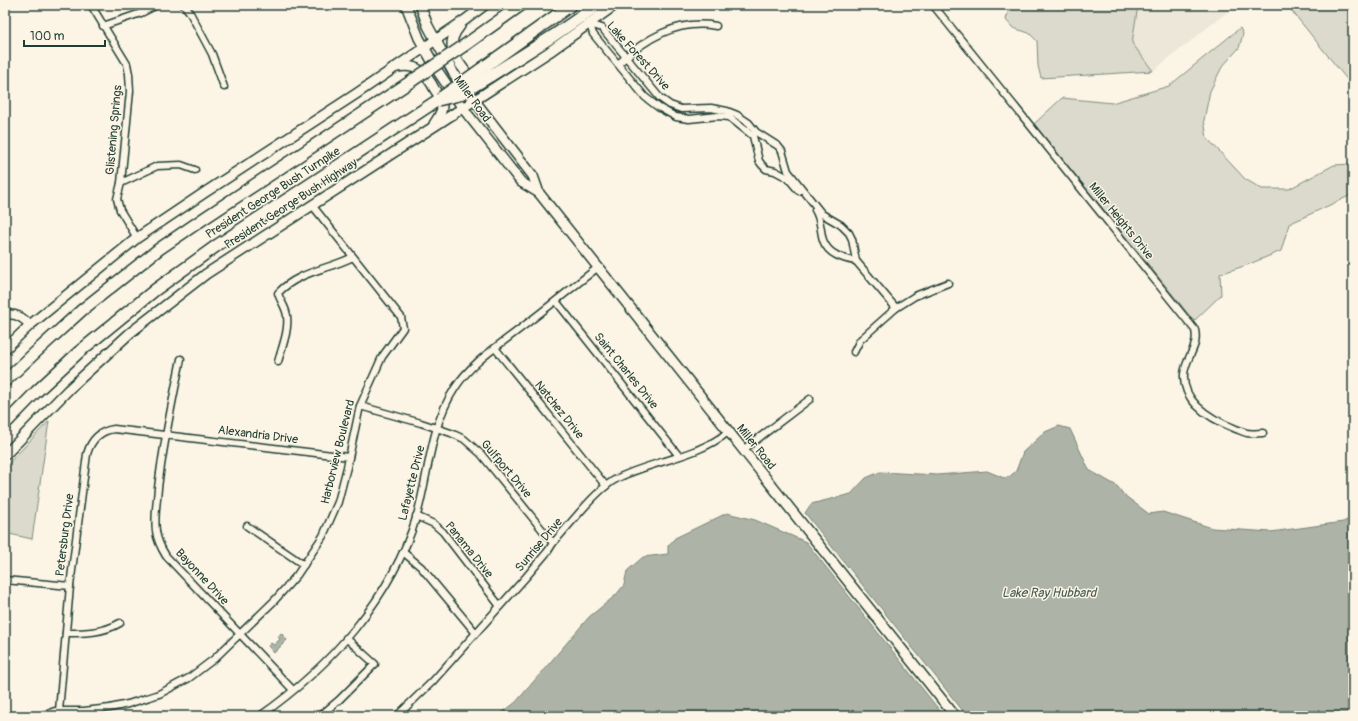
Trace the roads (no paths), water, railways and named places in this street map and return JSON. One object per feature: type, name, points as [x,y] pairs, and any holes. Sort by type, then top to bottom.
[{"type":"highway","points":[[465,45],[507,5]]},
{"type":"highway","name":"President George Bush Turnpike","points":[[5,381],[72,319],[154,253],[465,45],[521,5]]},
{"type":"highway","name":"President George Bush Turnpike","points":[[5,424],[79,352],[160,286],[220,244],[434,103],[572,5]]},
{"type":"highway","points":[[434,103],[459,95],[495,80],[598,5]]},
{"type":"main road","name":"Miller Road","points":[[406,5],[424,48],[462,107],[521,182],[539,193]]},
{"type":"main road","name":"Miller Road","points":[[420,5],[435,41],[454,74],[533,176],[539,193],[597,268],[955,716]]},
{"type":"main road","points":[[5,349],[30,325],[137,238],[435,41],[485,5]]},
{"type":"main road","name":"President George Bush Highway","points":[[5,455],[68,390],[130,333],[206,274],[473,100],[495,80],[590,24],[615,5]]},
{"type":"main road","points":[[465,20],[455,32],[451,43],[456,57],[471,79],[478,84],[486,86],[495,80]]},
{"type":"main road","points":[[396,67],[412,66],[420,69],[428,77],[442,101],[442,108],[439,116],[432,126]]},
{"type":"street","name":"Glistening Springs","points":[[91,5],[127,64],[129,74],[130,91],[121,183],[117,199],[120,210],[137,238]]},
{"type":"street","points":[[103,26],[141,13],[157,5]]},
{"type":"street","points":[[184,5],[189,11],[212,54],[224,87]]},
{"type":"street","name":"Miller Heights Drive","points":[[933,5],[1195,330],[1197,338],[1195,346],[1188,359],[1184,375],[1187,392],[1197,406],[1221,423],[1248,433],[1263,433]]},
{"type":"street","name":"Lake Forest Drive","points":[[590,24],[593,34],[645,97],[666,112],[676,117],[690,119],[723,114],[737,115],[749,124],[756,132],[778,146],[782,151],[788,171],[803,193],[818,215],[824,242],[829,250],[841,258],[856,261],[852,239],[849,233],[822,214],[803,193],[788,178],[762,166],[759,161],[753,136],[729,117],[723,114],[711,108],[680,109],[670,105],[660,98],[602,28],[590,24]]},
{"type":"street","points":[[618,64],[648,39],[685,25],[703,24],[716,26]]},
{"type":"street","points":[[121,183],[157,166],[181,165],[195,170]]},
{"type":"street","name":"Harborview Boulevard","points":[[40,716],[59,711],[84,711],[128,704],[159,694],[189,678],[225,649],[281,593],[304,565],[324,536],[342,488],[360,406],[382,357],[403,328],[403,323],[401,317],[312,205]]},
{"type":"street","points":[[278,362],[285,338],[287,323],[285,309],[278,293],[292,281],[303,275],[352,257]]},
{"type":"street","points":[[856,261],[896,308]]},
{"type":"street","name":"Lafayette Drive","points":[[263,715],[316,670],[346,638],[378,597],[403,552],[416,516],[437,428],[448,400],[460,379],[495,348],[597,268]]},
{"type":"street","points":[[854,352],[860,340],[896,308],[915,296],[948,283]]},
{"type":"street","name":"Saint Charles Drive","points":[[556,301],[679,456]]},
{"type":"street","points":[[5,315],[17,315],[24,318],[30,325]]},
{"type":"street","name":"Natchez Drive","points":[[495,348],[606,486]]},
{"type":"street","name":"Bayonne Drive","points":[[181,359],[165,435],[155,524],[161,548],[166,556],[190,582],[293,690]]},
{"type":"street","points":[[743,450],[810,398]]},
{"type":"street","name":"Gulfport Drive","points":[[360,406],[397,415],[451,433],[464,439],[473,446],[505,482],[553,543]]},
{"type":"street","name":"Petersburg Drive","points":[[59,711],[70,586],[87,454],[90,446],[98,434],[110,429],[165,435]]},
{"type":"street","name":"Sunrise Drive","points":[[398,716],[433,681],[548,551],[553,543],[606,486],[628,473],[679,456],[714,442],[728,432]]},
{"type":"street","name":"Alexandria Drive","points":[[165,435],[349,457]]},
{"type":"street","name":"Panama Drive","points":[[416,516],[434,524],[443,532],[500,605]]},
{"type":"street","points":[[247,526],[304,565]]},
{"type":"street","points":[[403,552],[420,568],[475,632]]},
{"type":"street","points":[[5,580],[70,586]]},
{"type":"street","points":[[66,633],[97,632],[120,623]]},
{"type":"street","points":[[320,716],[339,700],[375,664],[346,638]]},
{"type":"water","name":"Lake Ray Hubbard","points":[[1059,426],[1070,429],[1089,470],[1117,486],[1124,495],[1149,514],[1163,512],[1212,528],[1271,532],[1343,522],[1353,517],[1353,716],[967,716],[805,513],[811,504],[851,494],[866,478],[880,472],[937,475],[987,471],[1004,478],[1009,477],[1016,471],[1023,452],[1045,432]]},
{"type":"water","points":[[727,513],[755,520],[806,542],[944,716],[498,716],[516,702],[589,617],[616,595],[624,585],[627,571],[643,557],[668,554],[668,546],[675,538]]},
{"type":"water","points":[[281,633],[287,640],[274,653],[268,646],[271,643],[274,645],[280,639],[278,637]]}]
